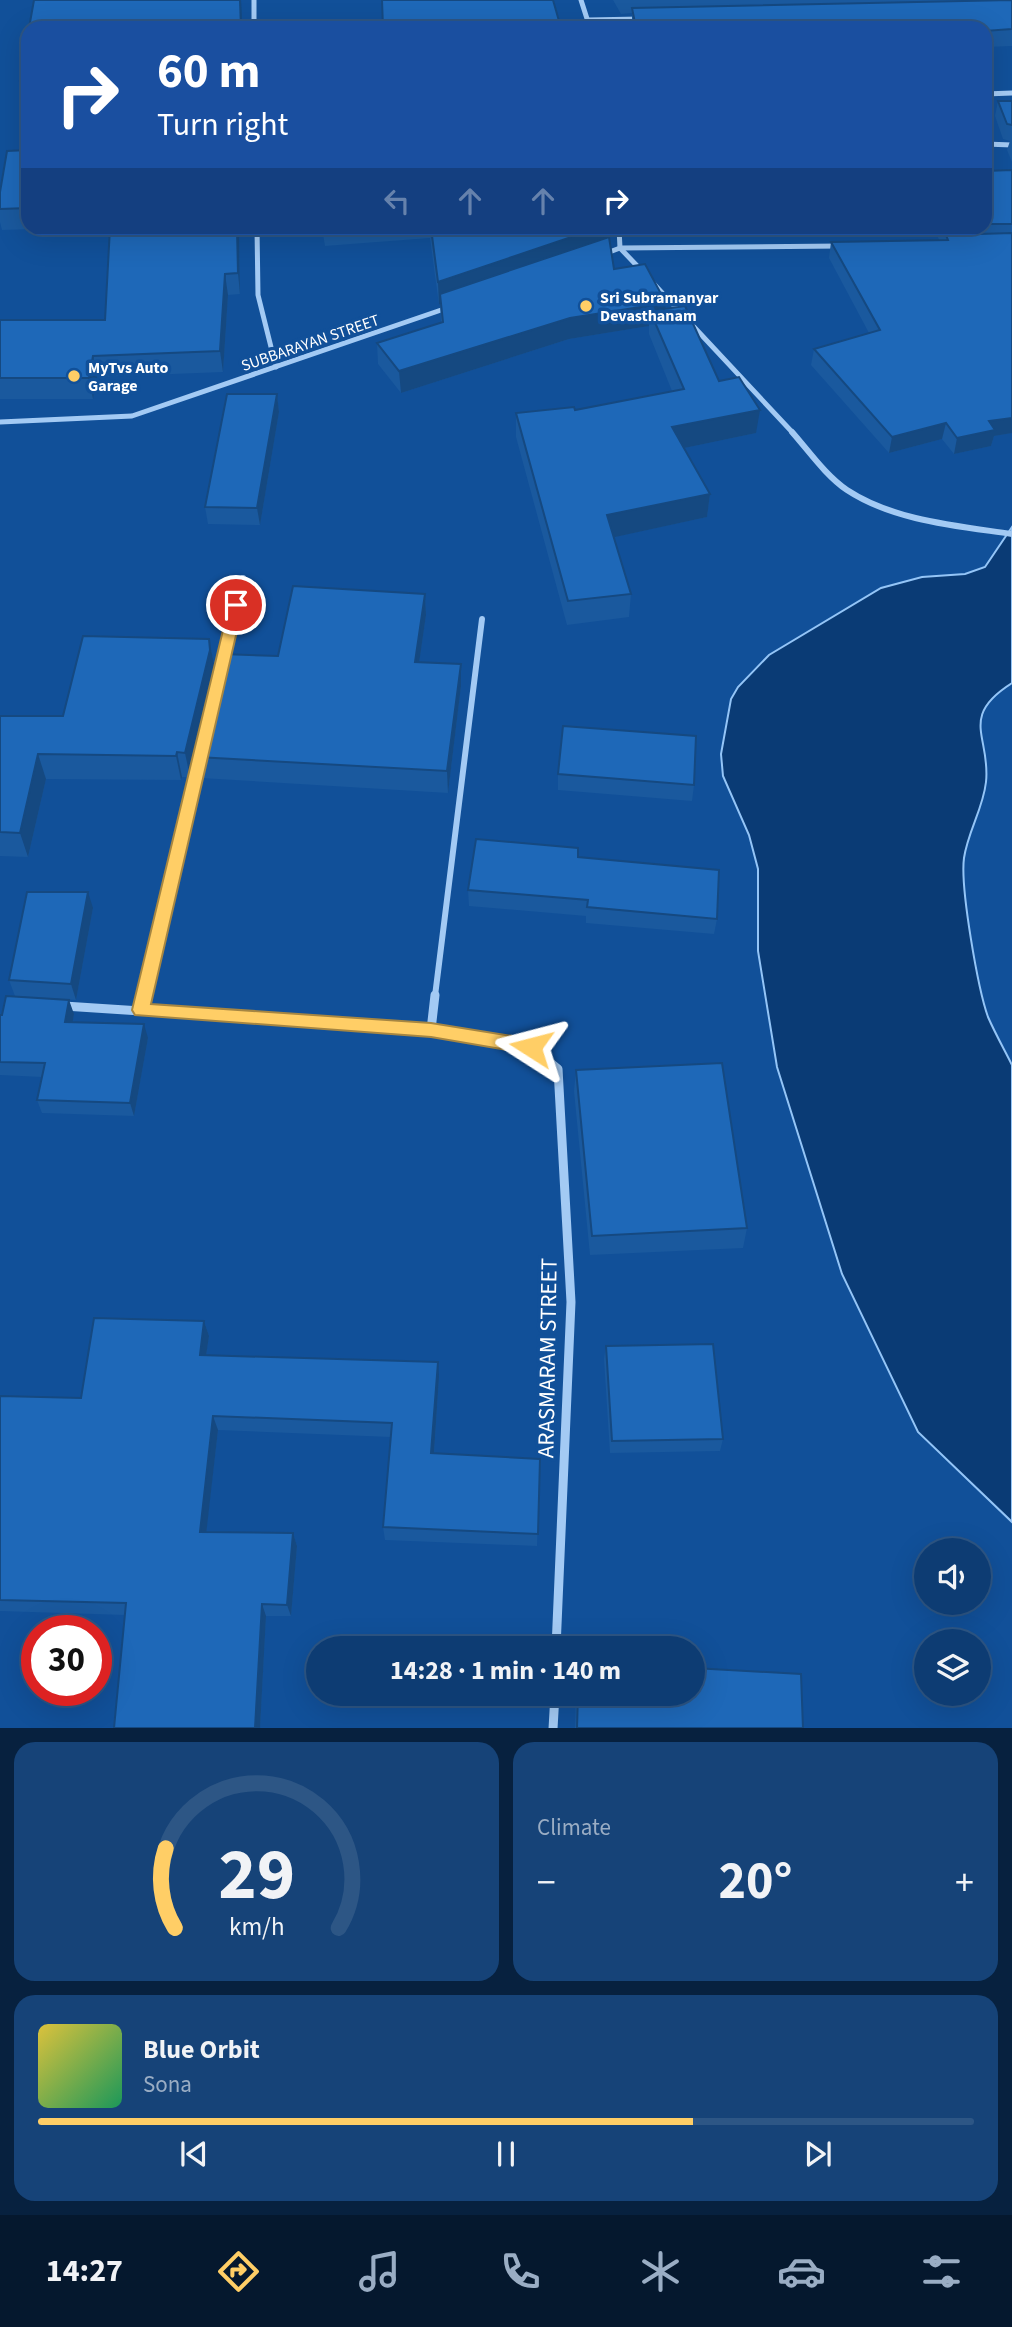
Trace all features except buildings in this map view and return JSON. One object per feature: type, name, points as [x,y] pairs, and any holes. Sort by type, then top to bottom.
[{"type":"street","points":[[254,0],[254,21]]},
{"type":"street","points":[[581,0],[588,20],[643,19]]},
{"type":"street","points":[[992,94],[1012,93]]},
{"type":"street","points":[[992,144],[1012,145]]},
{"type":"street","points":[[257,235],[258,295],[276,367]]},
{"type":"street","points":[[619,235],[620,248],[807,445],[828,474],[855,495],[904,516],[1012,534]]},
{"type":"street","points":[[594,257],[620,248],[844,246]]},
{"type":"street","name":"SUBBARAYAN STREET","points":[[0,422],[132,416],[452,306]]},
{"type":"street","points":[[220,672],[243,578]]},
{"type":"street","points":[[51,1005],[431,1030],[482,619]]},
{"type":"street","points":[[141,1010],[204,740]]},
{"type":"street","name":"ARASMARAM STREET","points":[[431,1030],[531,1047],[558,1069],[571,1302],[557,1636]]},
{"type":"street","points":[[553,1728],[554,1706]]},
{"type":"water","points":[[1012,527],[1012,683],[996,695],[981,717],[986,782],[966,848],[963,872],[971,938],[984,1003],[988,1017],[1012,1065],[1012,1522],[918,1432],[842,1274],[777,1067],[758,951],[758,869],[749,835],[723,776],[721,754],[731,699],[738,687],[769,655],[881,588],[922,577],[965,574],[985,567]]},
{"type":"place","name":"Sri Subramanyar Devasthanam","points":[[586,306]]},
{"type":"place","name":"MyTvs Auto Garage","points":[[74,376]]},
{"type":"route","points":[[236,605],[141,1010],[431,1030],[531,1047]]}]
